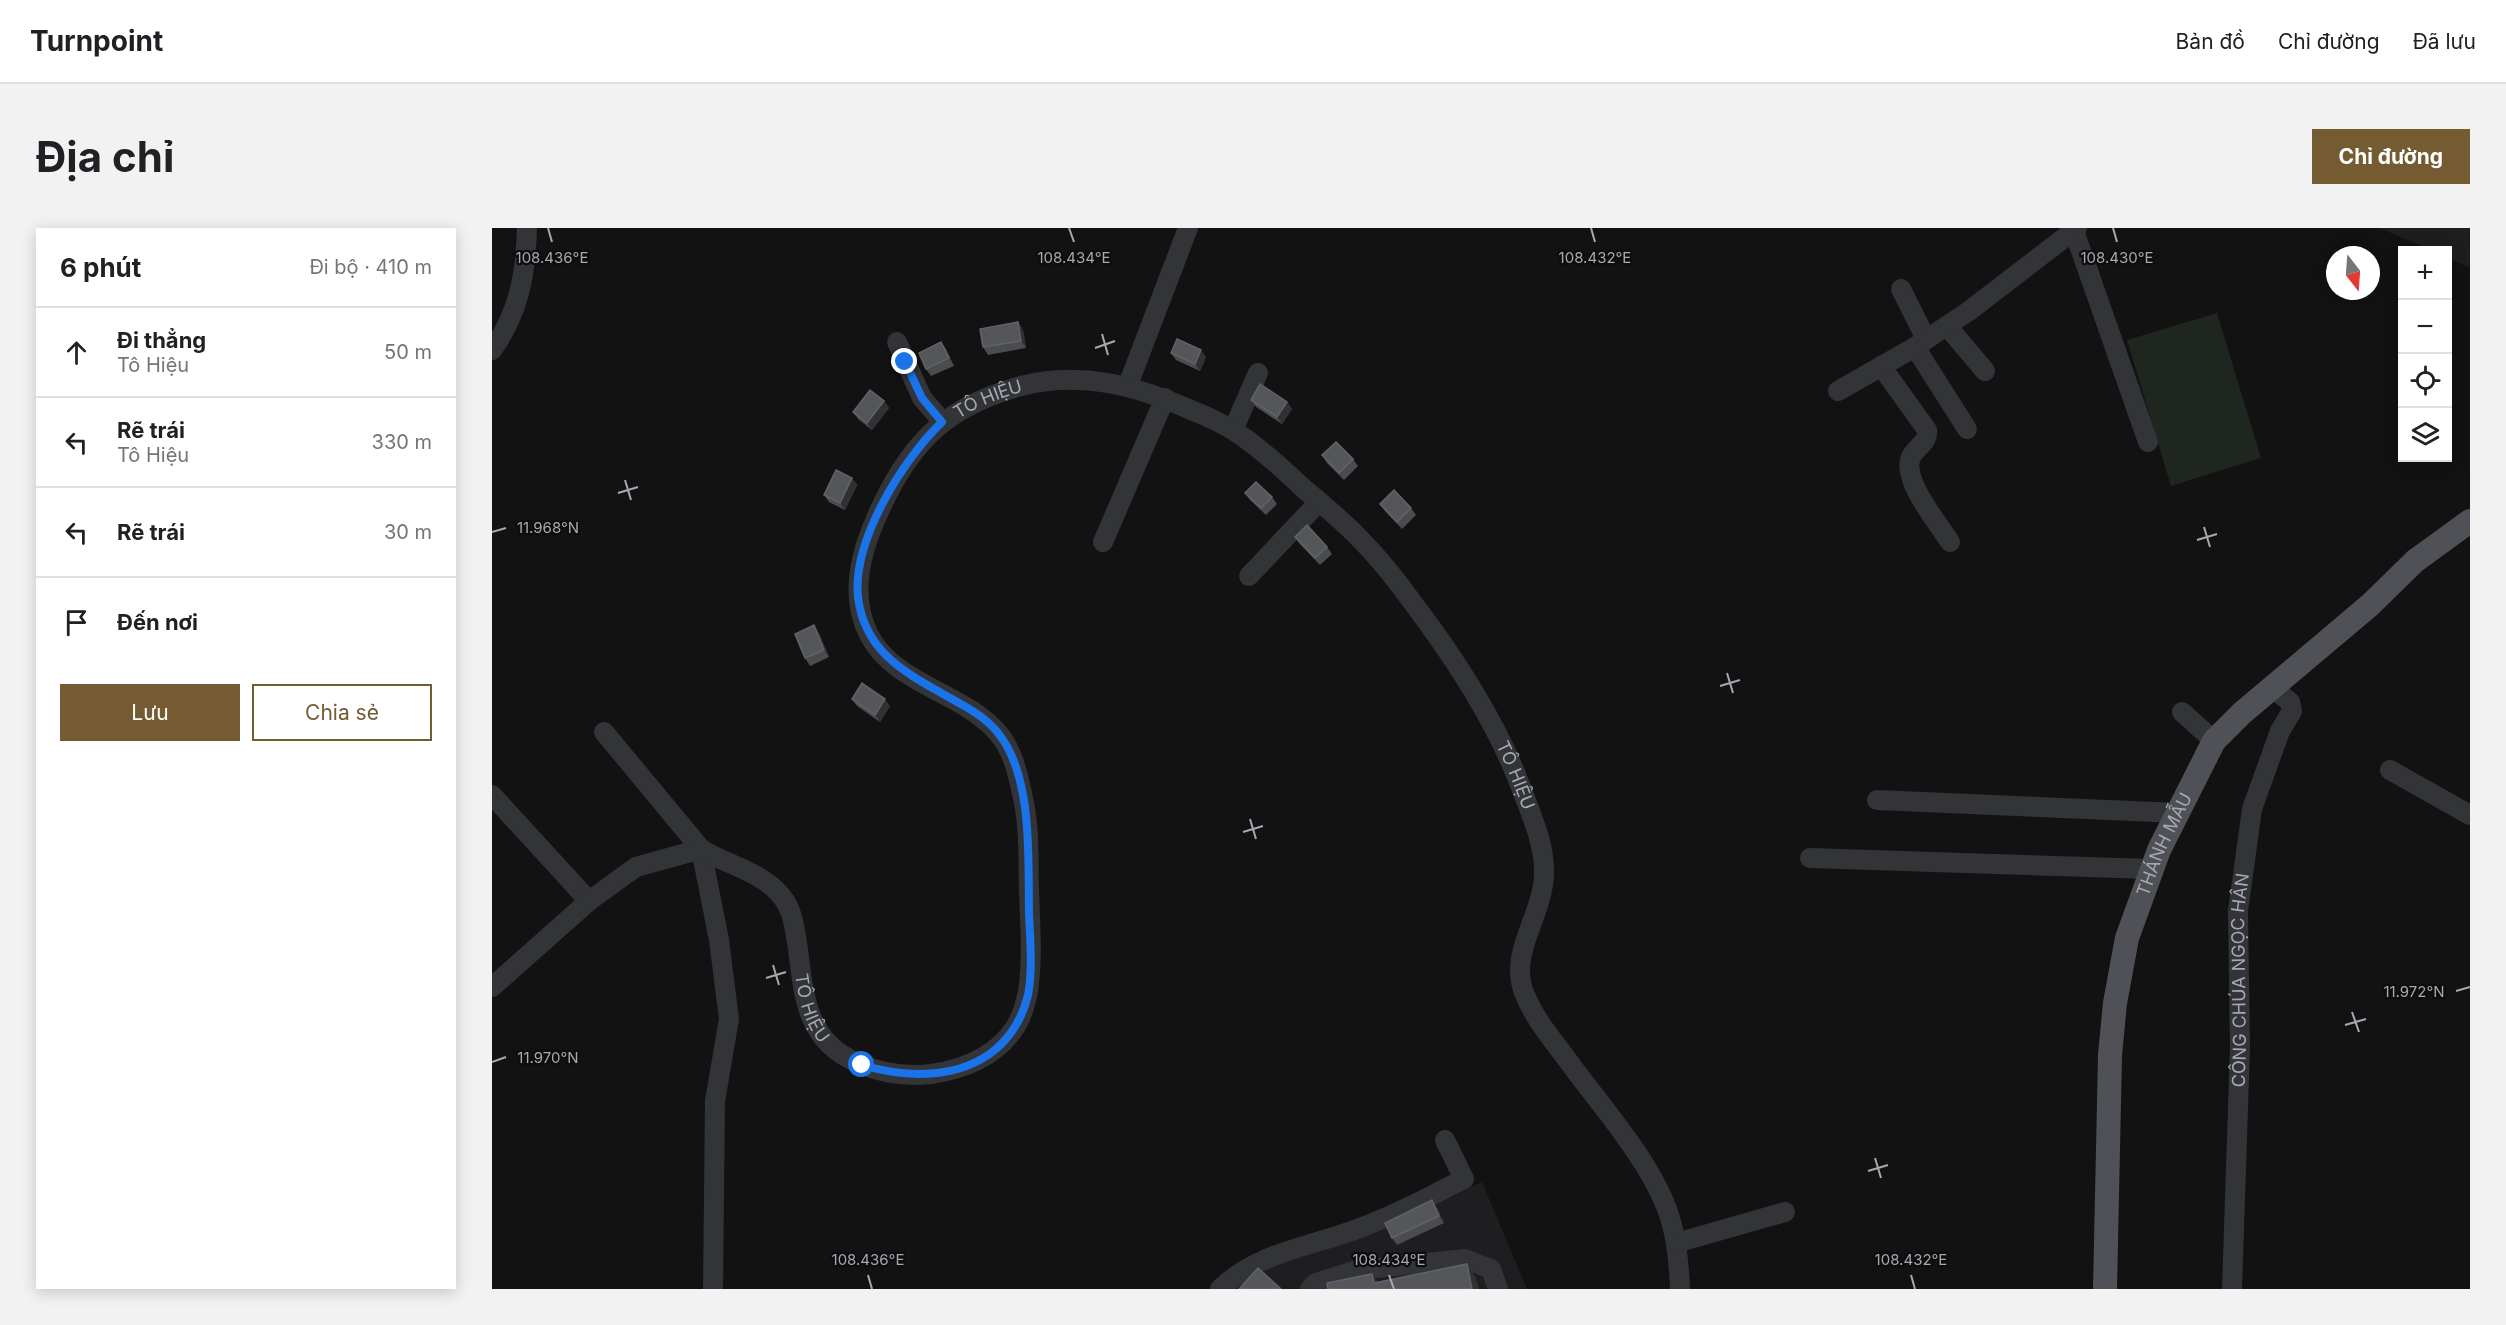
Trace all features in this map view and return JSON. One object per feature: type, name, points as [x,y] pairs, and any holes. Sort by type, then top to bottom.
[{"type":"main road","name":"THÁNH MẪU","points":[[2105,1289],[2110,1055],[2115,1003],[2127,938],[2150,869],[2214,741],[2242,713],[2370,605],[2415,561],[2470,521]]},
{"type":"street","points":[[492,350],[508,326],[517,305],[526,264],[527,228]]},
{"type":"street","points":[[1128,385],[1188,228]]},
{"type":"street","points":[[1838,390],[1947,326],[2075,229],[2148,442]]},
{"type":"street","points":[[1901,289],[1921,343],[1967,429]]},
{"type":"street","points":[[1947,326],[1985,370]]},
{"type":"street","points":[[897,342],[922,398],[942,422]]},
{"type":"street","points":[[1881,366],[1927,430],[1926,439],[1911,457],[1908,470],[1914,485],[1950,542]]},
{"type":"street","points":[[1233,430],[1258,373]]},
{"type":"street","name":"TÔ HIỆU","points":[[701,849],[717,859],[752,873],[773,886],[782,896],[793,921],[801,975],[813,1023],[820,1037],[834,1050],[862,1065],[890,1074],[913,1075],[953,1070],[989,1054],[1017,1023],[1028,994],[1030,951],[1026,808],[1014,761],[1002,737],[995,729],[972,710],[913,677],[878,648],[868,633],[858,597],[860,559],[883,502],[922,441],[942,422],[970,404],[999,392],[1031,384],[1077,379],[1128,385],[1165,398],[1233,430],[1253,444],[1357,536],[1386,567],[1412,601],[1474,691],[1517,776],[1544,862],[1541,896],[1518,972],[1521,988],[1540,1025],[1651,1173],[1671,1221],[1676,1243],[1680,1289]]},
{"type":"street","points":[[1103,542],[1165,398]]},
{"type":"street","points":[[1249,576],[1319,502]]},
{"type":"street","name":"CÔNG CHÚA NGỌC HÂN","points":[[2232,1289],[2240,1047],[2238,911],[2252,809],[2280,731],[2292,711],[2290,702],[2273,688]]},
{"type":"street","points":[[2182,712],[2214,741]]},
{"type":"street","points":[[604,732],[701,849],[719,940],[729,1019],[715,1101],[714,1289]]},
{"type":"street","points":[[2390,770],[2470,815]]},
{"type":"street","points":[[492,795],[589,901]]},
{"type":"street","points":[[1877,800],[2179,813]]},
{"type":"street","points":[[492,987],[589,901],[636,867],[701,849]]},
{"type":"street","points":[[1810,858],[2150,869]]},
{"type":"street","points":[[1220,1289],[1233,1276],[1254,1264],[1392,1215],[1464,1179],[1446,1140]]},
{"type":"street","points":[[1676,1243],[1785,1212]]},
{"type":"street","points":[[1310,1289],[1316,1283],[1357,1270],[1465,1259],[1491,1269],[1509,1289]]},
{"type":"street","points":[[1491,1269],[1498,1289]]},
{"type":"shaded area","points":[[2379,228],[2470,228],[2470,268],[2452,260],[2452,246],[2422,246]]},
{"type":"shaded area","points":[[2217,313],[2261,458],[2171,486],[2127,340]]},
{"type":"shaded area","points":[[1482,1182],[1527,1289],[1233,1289],[1257,1271],[1379,1231]]},
{"type":"building","points":[[1018,322],[1021,341],[983,347],[980,329]]},
{"type":"building","points":[[1177,339],[1201,350],[1195,364],[1171,353]]},
{"type":"building","points":[[941,342],[949,358],[926,369],[919,353]]},
{"type":"building","points":[[1260,384],[1287,402],[1277,417],[1251,400]]},
{"type":"building","points":[[870,390],[884,401],[867,423],[853,412]]},
{"type":"building","points":[[1336,442],[1353,459],[1339,473],[1322,455]]},
{"type":"building","points":[[836,470],[852,478],[840,503],[824,495]]},
{"type":"building","points":[[1256,482],[1272,497],[1261,508],[1245,493]]},
{"type":"building","points":[[1394,490],[1411,508],[1397,522],[1380,504]]},
{"type":"building","points":[[1307,525],[1327,547],[1315,558],[1295,537]]},
{"type":"building","points":[[814,625],[824,650],[805,658],[795,634]]},
{"type":"building","points":[[862,683],[885,699],[875,715],[852,699]]},
{"type":"building","points":[[1432,1200],[1439,1216],[1392,1238],[1385,1223]]},
{"type":"building","points":[[1467,1264],[1472,1289],[1328,1289],[1327,1283],[1372,1274],[1374,1283]]},
{"type":"building","points":[[1258,1268],[1281,1289],[1239,1289]]},
{"type":"route","points":[[862,1065],[890,1074],[913,1075],[931,1074],[968,1065],[989,1054],[1010,1034],[1022,1013],[1028,994],[1030,951],[1026,808],[1014,761],[1002,737],[972,710],[913,677],[887,658],[868,633],[862,618],[858,597],[860,559],[883,502],[922,441],[942,422],[922,398],[905,362]]}]
